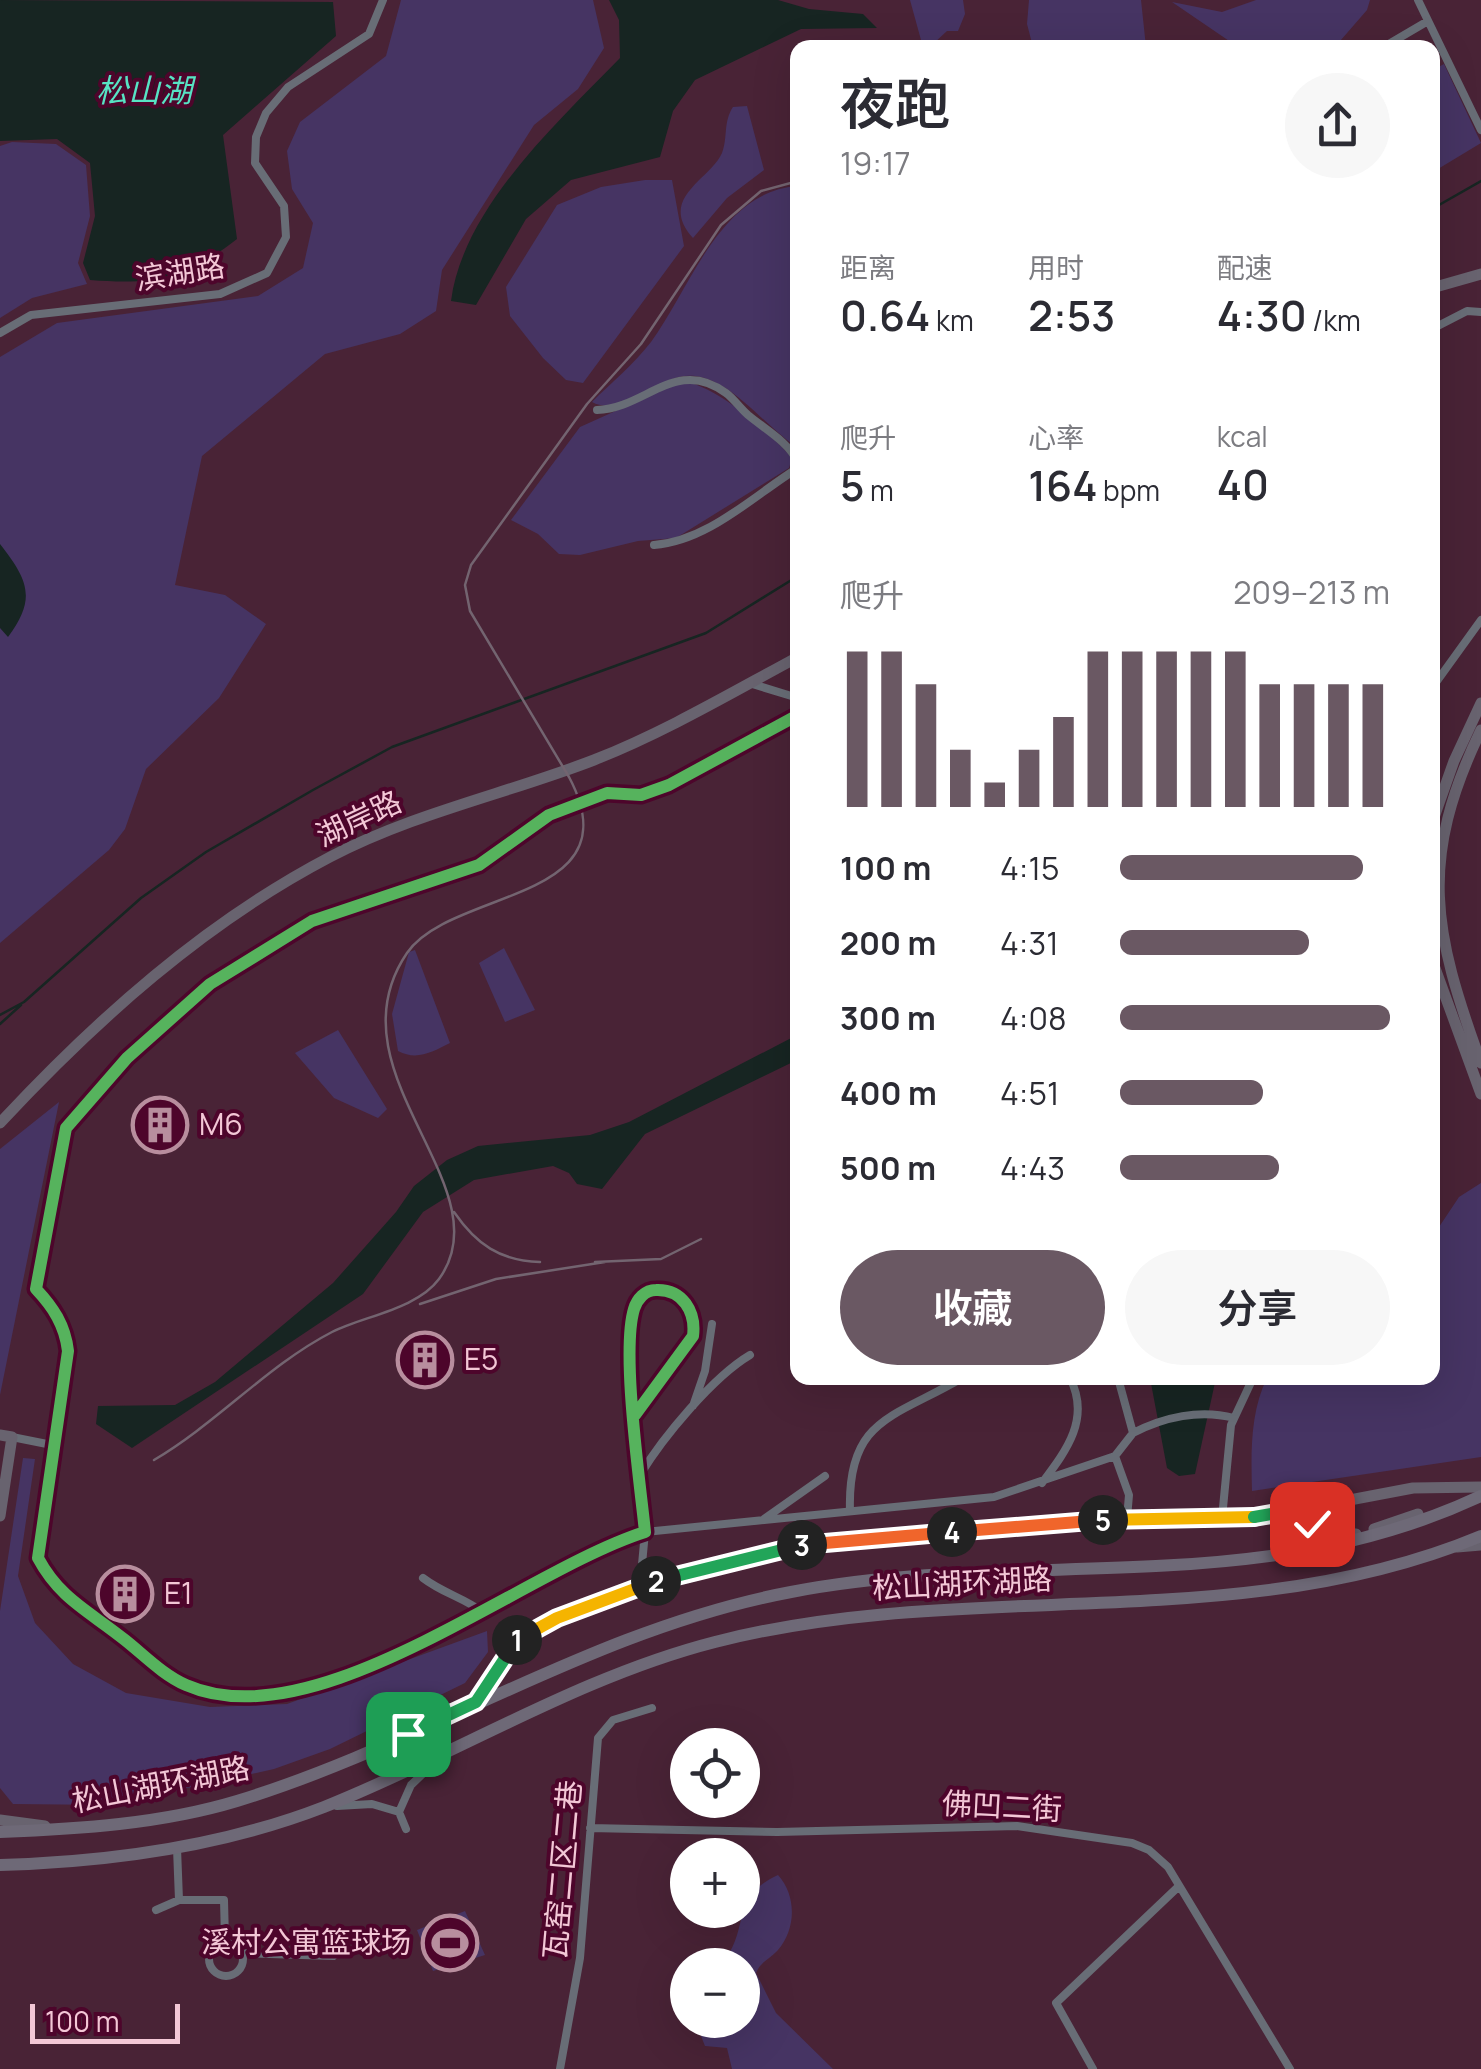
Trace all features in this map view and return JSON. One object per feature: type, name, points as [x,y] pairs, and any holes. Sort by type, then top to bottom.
[{"type":"main road","name":"松山湖环湖路","points":[[0,1832],[69,1829],[233,1802],[310,1776],[634,1634],[703,1610],[794,1591],[887,1578],[1188,1567],[1286,1557],[1364,1542],[1426,1522],[1479,1494]]},
{"type":"main road","name":"松山湖环湖路","points":[[0,1866],[73,1863],[242,1834],[322,1808],[630,1672],[712,1643],[800,1624],[890,1611],[1190,1600],[1274,1592],[1372,1574],[1481,1536]]},
{"type":"street","name":"滨湖路","points":[[0,333],[32,316],[220,294],[267,273],[286,237],[284,206],[255,162],[256,137],[266,113],[288,87],[370,34],[383,0]]},
{"type":"street","points":[[1418,0],[1437,40]]},
{"type":"street","points":[[1396,40],[1428,21]]},
{"type":"street","points":[[1440,46],[1481,130]]},
{"type":"street","points":[[1440,286],[1477,276]]},
{"type":"street","points":[[1440,324],[1467,311],[1481,312]]},
{"type":"street","points":[[597,410],[624,405],[666,382],[698,380],[728,394],[784,442],[790,452]]},
{"type":"street","points":[[654,545],[679,543],[703,532],[790,471]]},
{"type":"street","points":[[1440,677],[1481,620]]},
{"type":"street","name":"湖岸路","points":[[0,1123],[56,1063],[140,986],[236,916],[330,857],[440,810],[593,760],[666,728],[790,661]]},
{"type":"street","points":[[749,683],[790,696]]},
{"type":"street","points":[[1440,801],[1481,703]]},
{"type":"street","points":[[87,1608],[52,1586],[38,1558],[68,1351],[66,1334],[52,1306],[36,1289],[66,1128],[126,1058],[210,984],[312,921],[479,865],[549,816],[607,794],[641,794],[669,785],[790,720]]},
{"type":"street","points":[[1440,854],[1453,797],[1481,730]]},
{"type":"street","points":[[1440,915],[1448,968],[1481,1063]]},
{"type":"street","points":[[1440,982],[1481,1094]]},
{"type":"street","points":[[635,1414],[693,1336],[691,1310],[678,1295],[654,1290],[642,1294],[634,1306],[630,1334],[635,1414],[639,1476],[645,1532],[640,1586]]},
{"type":"street","points":[[692,1410],[705,1371],[712,1324]]},
{"type":"street","points":[[639,1476],[660,1441],[728,1368],[750,1355]]},
{"type":"street","points":[[850,1511],[849,1486],[857,1450],[869,1429],[949,1385]]},
{"type":"street","points":[[1042,1483],[1077,1427],[1078,1402],[1072,1385]]},
{"type":"street","points":[[1120,1385],[1134,1433]]},
{"type":"street","points":[[1222,1519],[1234,1418],[1250,1385]]},
{"type":"street","points":[[163,1671],[204,1690],[262,1696],[331,1683],[484,1613],[610,1544],[645,1532],[994,1497],[1115,1456],[1134,1433],[1146,1426],[1180,1416],[1218,1414],[1234,1418]]},
{"type":"street","points":[[0,1516],[6,1436],[52,1445]]},
{"type":"street","points":[[1115,1456],[1129,1495],[1127,1518]]},
{"type":"street","points":[[760,1521],[824,1476]]},
{"type":"street","points":[[476,1702],[512,1643],[557,1618],[640,1586],[798,1545],[1127,1518],[1222,1519],[1414,1488],[1479,1494]]},
{"type":"street","points":[[1288,1511],[1341,1536],[1479,1494]]},
{"type":"street","points":[[1452,1548],[1481,1545]]},
{"type":"street","points":[[424,1578],[444,1594],[458,1594],[484,1613]]},
{"type":"street","name":"瓦窑二区二巷","points":[[560,2069],[580,1958],[598,1738],[613,1720],[652,1708]]},
{"type":"street","points":[[406,1829],[399,1812],[411,1785],[450,1752]]},
{"type":"street","points":[[322,1808],[372,1804],[399,1812]]},
{"type":"street","points":[[0,1820],[69,1829]]},
{"type":"street","name":"佛凹二街","points":[[590,1828],[777,1832],[1018,1826],[1132,1843],[1149,1850],[1168,1868],[1290,2069]]},
{"type":"street","points":[[177,1848],[179,1900]]},
{"type":"street","points":[[1093,2069],[1056,2004],[1178,1886]]},
{"type":"street","points":[[156,1910],[179,1900],[224,1900],[225,1940],[241,1954],[332,1956]]},
{"type":"street","points":[[225,1940],[211,1952],[214,1971],[237,1975],[241,1954]]},
{"type":"shaded area","points":[[401,0],[593,0],[604,48],[578,89],[534,125],[442,270],[436,311],[400,334],[325,354],[202,456],[175,585],[225,595],[266,624],[219,698],[146,769],[125,829],[109,850],[0,943],[0,357],[57,323],[258,296],[303,268],[313,223],[292,189],[287,151],[300,122],[386,56]]},
{"type":"shaded area","points":[[910,0],[963,0],[965,14],[958,31],[947,31],[937,40],[921,40]]},
{"type":"shaded area","points":[[1029,0],[1141,0],[1145,40],[1031,40],[1027,24]]},
{"type":"shaded area","points":[[1256,0],[1370,0],[1367,10],[1341,40],[1228,40],[1172,2],[1222,12]]},
{"type":"shaded area","points":[[1444,64],[1481,143],[1440,168],[1440,66]]},
{"type":"shaded area","points":[[747,106],[764,170],[727,198],[693,238],[683,224],[683,201],[722,153],[733,107]]},
{"type":"shaded area","points":[[12,142],[56,144],[86,165],[90,216],[78,263],[87,284],[32,298],[0,318],[0,146]]},
{"type":"shaded area","points":[[672,180],[684,246],[583,383],[566,380],[510,316],[506,287],[557,205],[601,187]]},
{"type":"shaded area","points":[[790,188],[790,442],[723,386],[695,376],[668,380],[616,404],[592,402],[651,342],[694,270],[728,223],[747,205],[770,192]]},
{"type":"shaded area","points":[[682,381],[726,400],[790,456],[790,465],[676,538],[638,541],[580,555],[559,554],[538,534],[511,520],[580,427]]},
{"type":"shaded area","points":[[504,948],[535,1010],[505,1022],[479,963]]},
{"type":"shaded area","points":[[415,950],[450,1043],[412,1055],[398,1051],[392,1014],[409,952]]},
{"type":"shaded area","points":[[338,1030],[387,1109],[378,1118],[334,1098],[295,1053]]},
{"type":"shaded area","points":[[59,1102],[0,1395],[0,1149]]},
{"type":"shaded area","points":[[1481,1183],[1481,1457],[1252,1491],[1255,1419],[1264,1385],[1440,1385],[1440,1226],[1459,1197]]},
{"type":"shaded area","points":[[23,1458],[35,1459],[18,1576],[35,1623],[73,1664],[126,1693],[210,1707],[287,1704],[487,1631],[488,1652],[465,1683],[330,1749],[274,1769],[110,1805],[13,1804],[0,1788],[0,1611]]},
{"type":"shaded area","points":[[778,1875],[789,1893],[792,1912],[784,1942],[760,1966],[760,1948],[732,1948],[739,1928],[760,1928],[762,1884]]},
{"type":"shaded area","name":"溪村公寓篮球场","points":[[465,1911],[485,1955],[433,1971],[417,1930]]},
{"type":"shaded area","points":[[760,1981],[776,2013],[833,2069],[732,2069],[727,2048],[705,2046],[702,2038],[760,2038]]},
{"type":"water","name":"松山湖","points":[[0,0],[333,2],[336,36],[223,135],[237,239],[201,263],[169,276],[134,281],[90,280],[83,263],[95,216],[90,163],[57,139],[0,141]]},
{"type":"water","points":[[609,0],[778,0],[809,9],[863,14],[877,28],[801,29],[695,80],[673,111],[660,157],[571,180],[526,219],[476,305],[451,301],[459,267],[493,200],[542,139],[620,58],[619,20]]},
{"type":"water","points":[[0,544],[17,568],[26,600],[8,637],[0,628]]},
{"type":"water","points":[[790,1039],[790,1063],[645,1134],[602,1189],[577,1184],[569,1173],[553,1166],[474,1180],[423,1212],[363,1294],[132,1448],[96,1424],[98,1406],[175,1405],[215,1382],[333,1283],[414,1186],[447,1160],[478,1146],[590,1135],[629,1122]]},
{"type":"water","points":[[1151,1385],[1214,1385],[1195,1474],[1179,1476],[1167,1468]]},
{"type":"waterway","points":[[1440,204],[1481,181]]},
{"type":"waterway","points":[[0,1015],[24,1002],[141,898],[206,852],[313,790],[392,747],[706,633],[790,581]]},
{"type":"waterway","points":[[0,1024],[21,1005]]},
{"type":"tunnel","points":[[87,1609],[163,1671]]},
{"type":"tram line","points":[[154,1460],[309,1345],[345,1326],[418,1298],[439,1279],[454,1243],[451,1206],[399,1084],[387,1041],[388,997],[407,953],[429,932],[530,888],[559,871],[578,849],[583,818],[569,777],[470,611],[465,585],[471,565],[587,404],[641,344],[721,225],[761,191],[790,183]]},
{"type":"tram line","points":[[454,1212],[490,1249],[540,1262]]},
{"type":"tram line","points":[[595,1262],[661,1259],[701,1239]]},
{"type":"tram line","points":[[420,1304],[496,1279],[605,1262]]},
{"type":"cycle path","points":[[635,1415],[693,1336],[690,1311],[674,1293],[645,1293],[634,1309],[631,1329],[633,1418],[645,1532],[595,1552],[356,1672],[295,1691],[238,1696],[178,1681],[76,1604],[38,1558],[68,1351],[57,1317],[36,1289],[66,1128],[127,1058],[210,984],[312,921],[479,865],[549,815],[607,793],[641,795],[669,785],[790,719]]},
{"type":"place","name":"M6","points":[[160,1125]]},
{"type":"place","name":"E5","points":[[425,1360]]},
{"type":"place","name":"E1","points":[[125,1594]]},
{"type":"place","name":"溪村公寓篮球场","points":[[450,1943]]},
{"type":"route","points":[[408,1734],[476,1702],[512,1643],[557,1618],[640,1586],[798,1545],[1133,1517],[1222,1519],[1288,1511],[1312,1524]]}]
